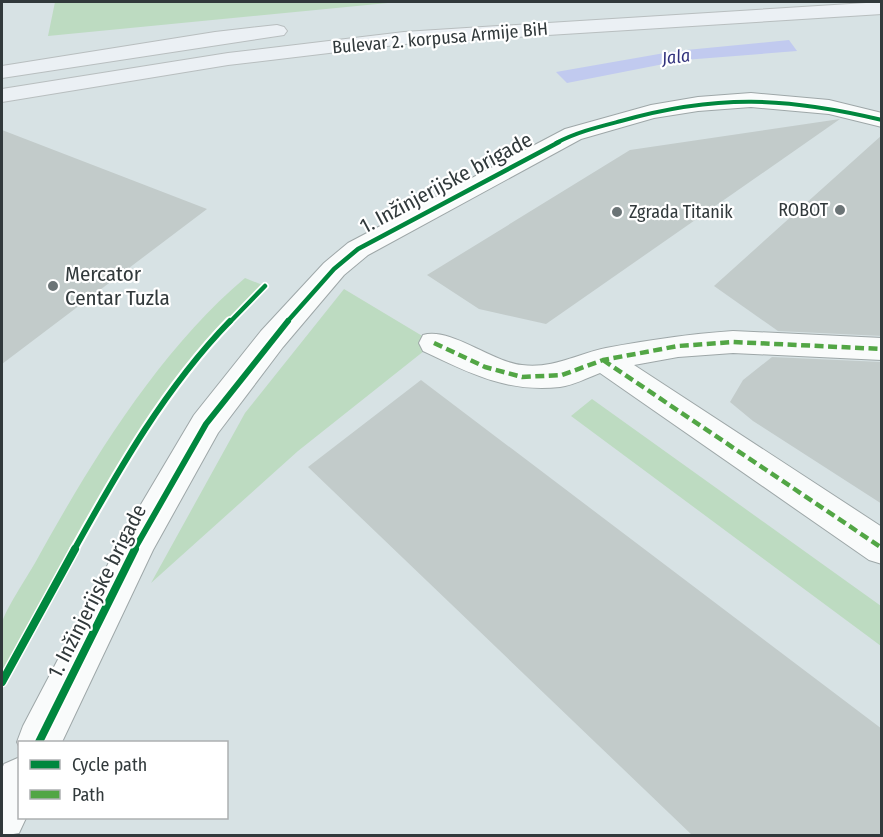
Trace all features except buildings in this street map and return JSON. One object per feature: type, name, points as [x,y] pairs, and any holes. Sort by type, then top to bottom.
[{"type":"main road","name":"Bulevar 2. korpusa Armije BiH","points":[[2,96],[228,59],[404,38],[882,8]]},
{"type":"main road","points":[[2,72],[215,38],[297,29]]},
{"type":"street","name":"1. Inžinjerijske brigade","points":[[39,741],[140,539],[206,424],[272,339],[334,269],[358,249],[573,134],[651,112],[698,104],[761,100],[829,107],[882,120]]},
{"type":"street","points":[[434,343],[486,367],[522,377],[562,375],[603,360],[678,346],[733,342],[882,349]]},
{"type":"street","points":[[603,360],[882,548]]},
{"type":"street","points":[[2,816],[18,784]]},
{"type":"green space","points":[[55,2],[398,2],[48,36]]},
{"type":"green space","points":[[245,278],[265,286],[204,348],[160,406],[109,487],[2,682],[1,636],[4,617],[78,487],[155,374],[214,307]]},
{"type":"green space","points":[[344,289],[434,343],[298,451],[151,583],[245,413]]},
{"type":"green space","points":[[592,399],[881,606],[881,646],[571,416]]},
{"type":"water","name":"Jala","points":[[789,40],[797,51],[684,60],[567,83],[556,72],[676,51]]},
{"type":"marked path","points":[[434,343],[485,367],[522,377],[562,375],[603,360],[678,346],[733,342],[882,349]]},
{"type":"marked path","points":[[603,360],[882,548]]},
{"type":"cycle path","points":[[39,741],[140,539],[206,424],[272,339],[334,269],[358,249],[573,134],[651,112],[698,104],[751,100],[829,107],[882,120]]},
{"type":"cycle path","points":[[2,682],[109,487],[160,406],[204,348],[265,286]]},
{"type":"place","name":"ROBOT","points":[[840,210]]},
{"type":"place","name":"Zgrada Titanik","points":[[617,212]]},
{"type":"place","name":"Mercator Centar Tuzla","points":[[53,286]]}]
